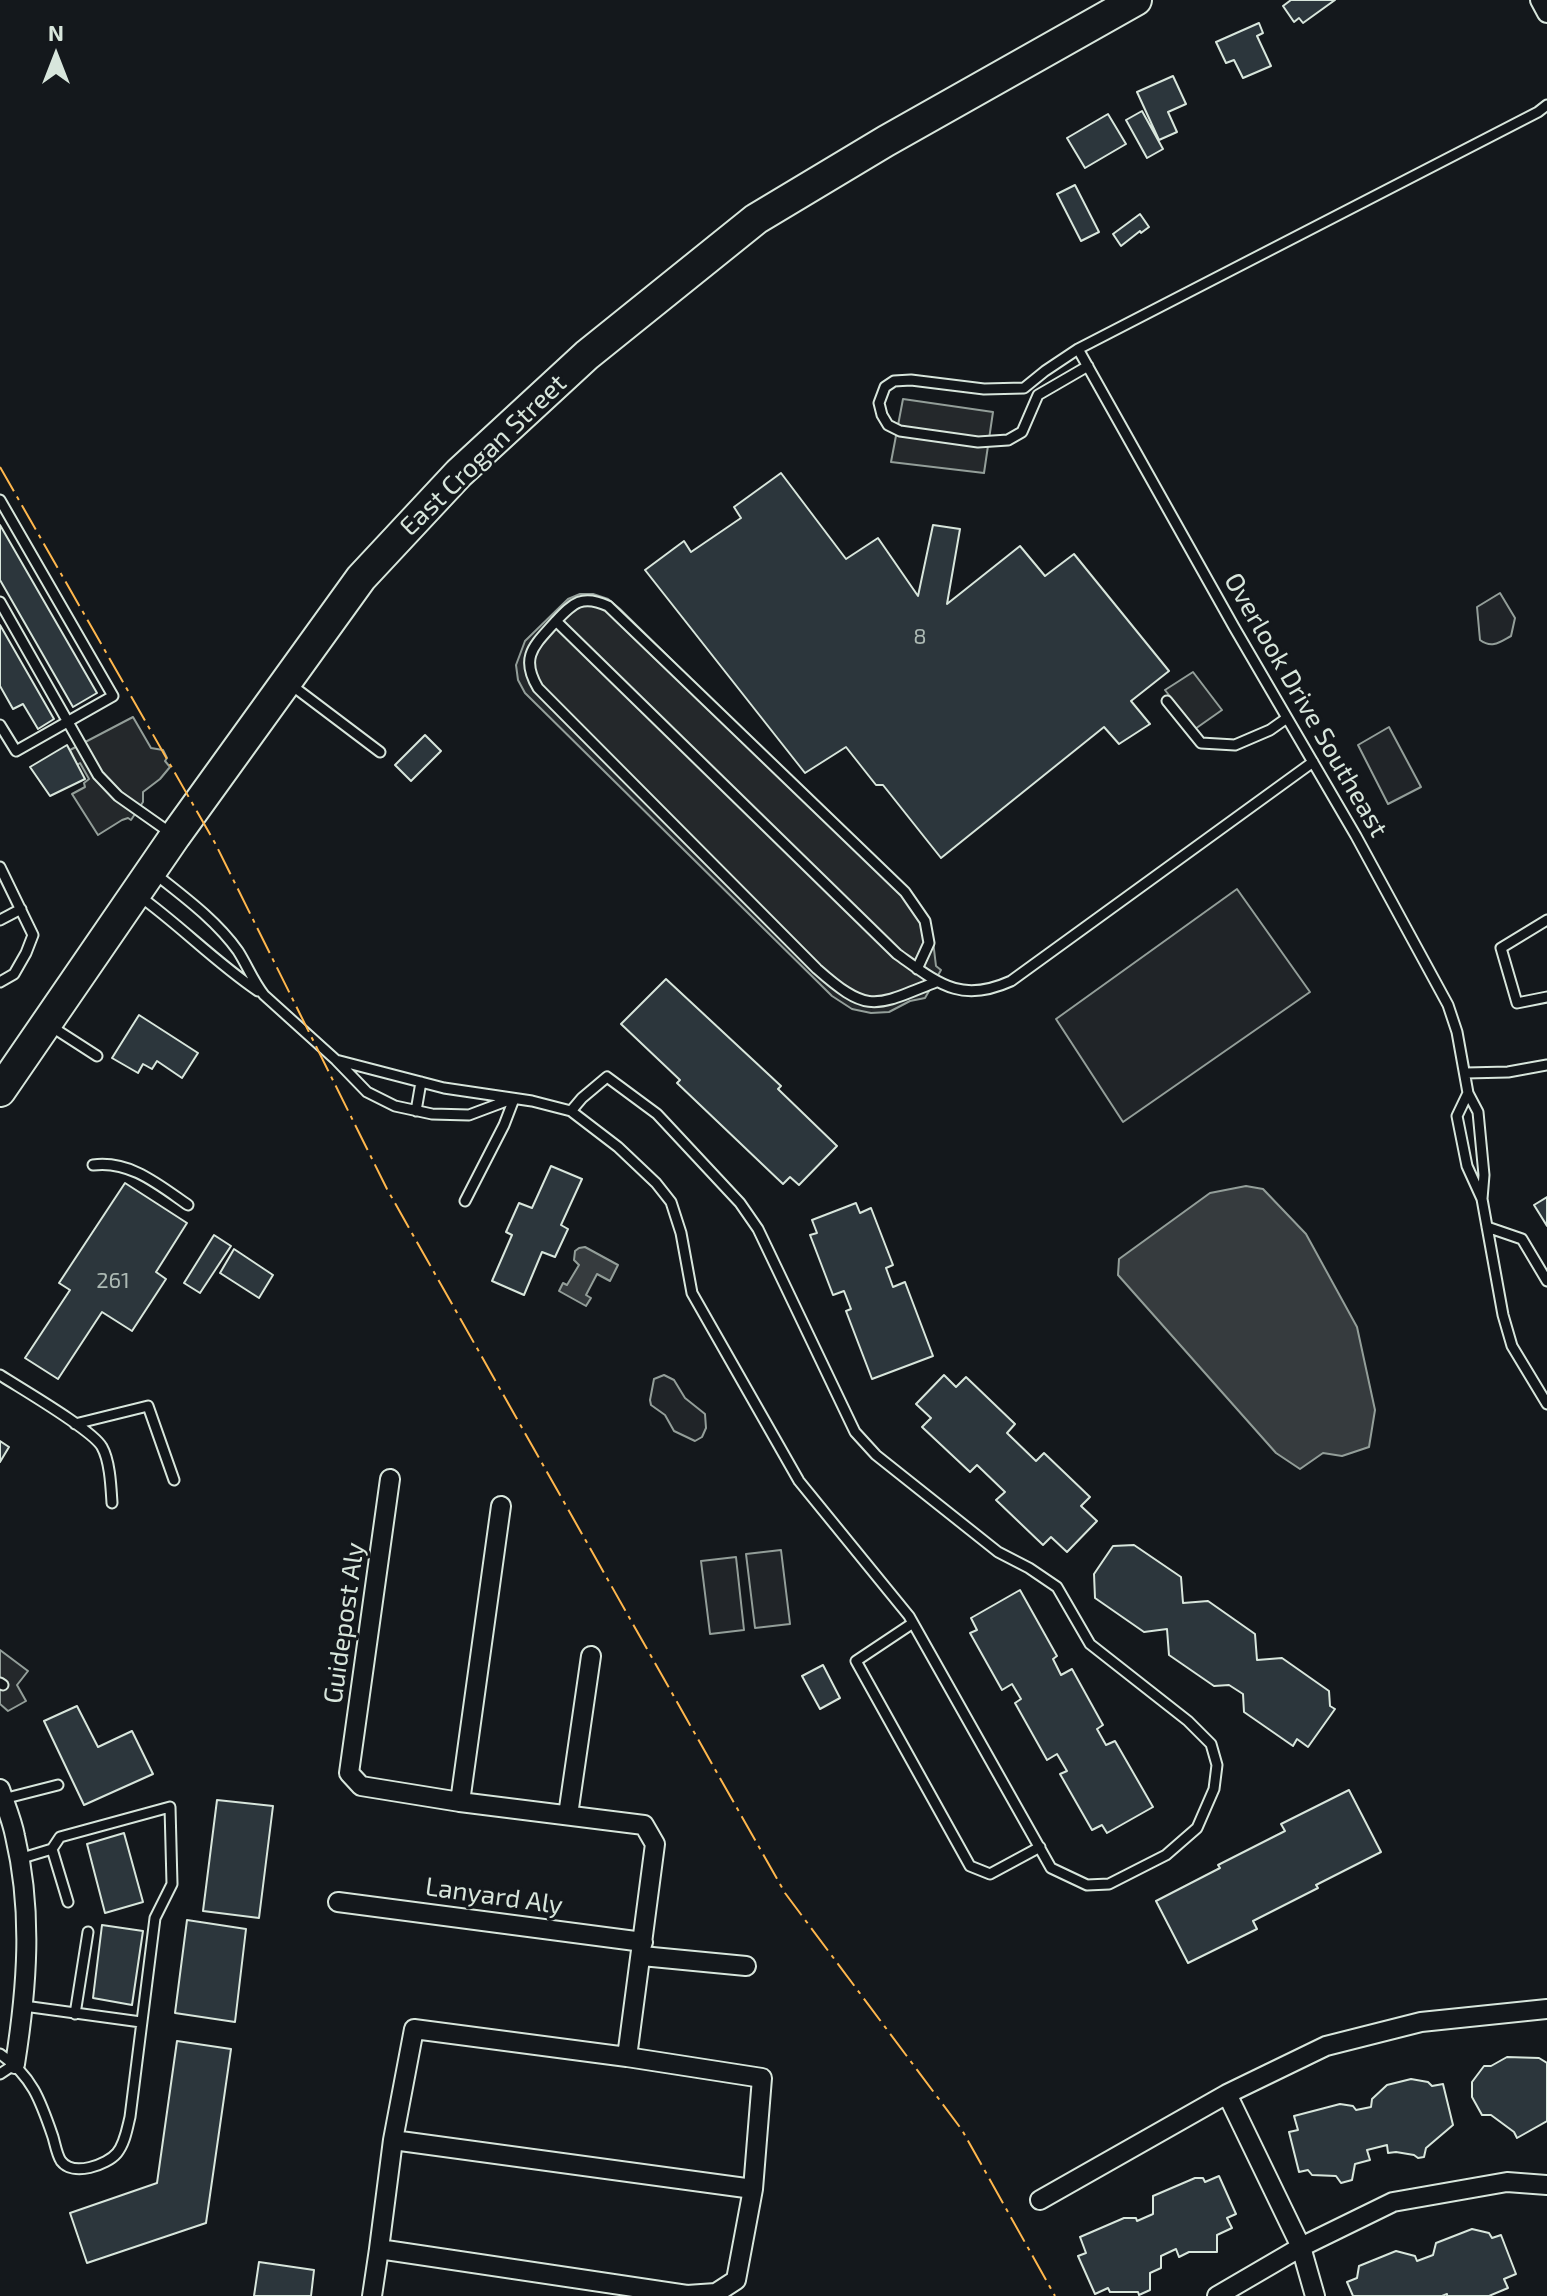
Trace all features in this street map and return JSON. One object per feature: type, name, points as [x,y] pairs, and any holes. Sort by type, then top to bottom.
[{"type":"main road","name":"East Crogan Street","points":[[0,1091],[175,836],[361,578],[459,473],[587,355],[756,219],[1136,0]]},
{"type":"street","points":[[1540,0],[1547,13]]},
{"type":"street","name":"Guidepost Aly","points":[[390,1479],[349,1773],[361,1786],[460,1802]]},
{"type":"street","points":[[501,1506],[460,1802],[644,1825],[655,1844],[627,2057]]},
{"type":"street","points":[[568,1815],[591,1656]]},
{"type":"street","points":[[2,1794],[15,1835],[28,1939],[24,2006],[5,2064]]},
{"type":"street","name":"Lanyard Aly","points":[[338,1902],[746,1966]]},
{"type":"street","points":[[1040,2200],[1227,2094],[1326,2046],[1421,2022],[1547,2009]]},
{"type":"street","points":[[372,2296],[393,2140],[414,2029],[762,2078],[753,2189],[736,2280],[716,2293],[687,2295],[602,2289],[379,2249]]},
{"type":"street","points":[[1227,2094],[1301,2247],[1315,2296]]},
{"type":"street","points":[[393,2140],[753,2189]]},
{"type":"street","points":[[1217,2296],[1301,2247],[1393,2202],[1507,2182],[1547,2185]]},
{"type":"lane","points":[[1088,366],[1038,395],[1022,432],[1008,440],[978,442],[900,431],[888,425],[879,403],[885,387],[894,381],[911,380],[984,389],[1024,388],[1078,349],[1547,105]]},
{"type":"lane","name":"Overlook Drive Southeast","points":[[1078,349],[1432,971],[1457,1032],[1468,1093]]},
{"type":"lane","points":[[0,500],[113,696],[16,751],[0,725]]},
{"type":"lane","points":[[917,969],[929,943],[925,921],[905,892],[608,606],[584,600],[572,604],[529,655],[530,675],[538,688],[842,992],[866,1002],[886,1002],[936,982]]},
{"type":"lane","points":[[0,602],[98,775],[139,812],[175,836]]},
{"type":"lane","points":[[556,621],[897,954],[951,989],[980,991],[1011,981],[1313,762]]},
{"type":"lane","points":[[286,681],[380,752]]},
{"type":"lane","points":[[1167,701],[1201,743],[1235,745],[1270,730],[1287,718]]},
{"type":"lane","points":[[0,867],[33,935],[14,974],[0,982]]},
{"type":"lane","points":[[143,882],[175,923],[221,964],[264,995],[367,1092],[395,1106],[432,1114],[469,1115],[514,1099]]},
{"type":"lane","points":[[143,882],[217,927],[238,952],[264,995]]},
{"type":"lane","points":[[0,920],[21,909]]},
{"type":"lane","points":[[1547,920],[1501,948],[1517,1003],[1547,997]]},
{"type":"lane","points":[[46,1024],[97,1056]]},
{"type":"lane","points":[[336,1060],[421,1082],[532,1101],[571,1111],[618,1147],[656,1183],[671,1202],[681,1233],[692,1293],[799,1481],[913,1623],[1051,1868],[1087,1885],[1109,1884],[1166,1855],[1197,1828],[1214,1789],[1217,1765],[1211,1744],[1188,1721],[1090,1644],[1057,1587],[998,1552],[876,1455],[855,1432],[758,1229],[740,1203],[657,1114],[607,1077],[571,1111]]},
{"type":"lane","points":[[1466,1073],[1508,1072],[1547,1065]]},
{"type":"lane","points":[[416,1111],[421,1082]]},
{"type":"lane","points":[[1468,1093],[1478,1112],[1484,1175],[1482,1199]]},
{"type":"lane","points":[[1468,1093],[1457,1116],[1467,1166],[1482,1199],[1503,1315],[1512,1346],[1547,1404]]},
{"type":"lane","points":[[465,1201],[514,1099]]},
{"type":"lane","points":[[93,1165],[109,1163],[128,1167],[188,1205]]},
{"type":"lane","points":[[1487,1227],[1522,1239],[1547,1281]]},
{"type":"lane","points":[[0,1375],[89,1433],[102,1447],[112,1503]]},
{"type":"lane","points":[[75,1424],[148,1406],[174,1480]]},
{"type":"lane","points":[[913,1623],[856,1661],[970,1866],[990,1874],[1040,1847]]},
{"type":"lane","points":[[2,1794],[58,1785]]},
{"type":"lane","points":[[5,2064],[37,2093],[62,2162],[72,2169],[89,2169],[116,2155],[130,2117],[155,1918],[172,1884],[170,1807],[60,1837],[52,1849],[19,1859]]},
{"type":"lane","points":[[52,1849],[68,1902]]},
{"type":"lane","points":[[75,2014],[88,1932]]},
{"type":"lane","points":[[24,2006],[141,2022]]},
{"type":"shaded area","points":[[903,399],[993,412],[984,473],[891,462]]},
{"type":"shaded area","points":[[1500,593],[1515,618],[1511,636],[1496,644],[1488,644],[1480,640],[1477,607]]},
{"type":"shaded area","points":[[580,594],[608,599],[620,609],[908,893],[933,941],[936,966],[941,970],[925,998],[910,1001],[889,1012],[871,1013],[852,1009],[832,996],[525,693],[518,680],[516,665],[525,641],[568,599]]},
{"type":"shaded area","points":[[1193,672],[1222,710],[1195,729],[1165,690]]},
{"type":"shaded area","points":[[133,717],[151,748],[163,750],[170,767],[143,792],[143,802],[131,820],[122,820],[98,835],[72,794],[85,787],[84,783],[89,779],[70,750]]},
{"type":"shaded area","points":[[1389,727],[1421,787],[1388,804],[1358,745]]},
{"type":"shaded area","points":[[1237,889],[1310,992],[1123,1122],[1056,1019]]},
{"type":"shaded area","points":[[1246,1186],[1263,1189],[1306,1234],[1357,1327],[1375,1410],[1369,1447],[1342,1456],[1323,1453],[1300,1469],[1276,1453],[1118,1275],[1119,1259],[1210,1193]]},
{"type":"shaded area","points":[[585,1247],[618,1265],[610,1281],[597,1274],[586,1295],[591,1298],[586,1306],[559,1291],[563,1283],[567,1285],[579,1265],[574,1260],[575,1251]]},
{"type":"shaded area","points":[[664,1375],[674,1380],[685,1398],[705,1414],[706,1428],[702,1437],[695,1441],[674,1431],[665,1415],[651,1405],[654,1379]]},
{"type":"shaded area","points":[[781,1550],[790,1624],[755,1628],[746,1554]]},
{"type":"shaded area","points":[[736,1557],[744,1630],[710,1634],[701,1561]]},
{"type":"shaded area","points":[[0,1650],[28,1671],[17,1685],[26,1701],[8,1711],[0,1704]]},
{"type":"building","points":[[1291,0],[1335,0],[1303,23],[1299,18],[1294,22],[1283,6]]},
{"type":"building","points":[[1259,23],[1263,33],[1257,36],[1271,66],[1243,78],[1234,60],[1226,63],[1216,42]]},
{"type":"building","points":[[1173,76],[1186,104],[1168,112],[1177,132],[1159,140],[1137,92]]},
{"type":"building","points":[[1142,111],[1163,149],[1147,158],[1126,120]]},
{"type":"building","points":[[1108,114],[1126,144],[1085,168],[1067,138]]},
{"type":"building","points":[[1075,185],[1099,232],[1081,241],[1057,194]]},
{"type":"building","points":[[1140,214],[1149,227],[1121,246],[1113,234]]},
{"type":"building","points":[[781,473],[846,559],[878,538],[918,596],[933,525],[960,529],[947,604],[1020,546],[1045,576],[1074,554],[1169,671],[1131,701],[1150,724],[1119,744],[1104,727],[941,858],[883,785],[876,785],[846,747],[805,773],[645,570],[684,541],[691,552],[741,518],[734,507]]},
{"type":"building","points":[[0,525],[97,693],[73,707],[0,580]]},
{"type":"building","points":[[0,625],[54,719],[38,729],[23,704],[13,709],[0,686]]},
{"type":"building","points":[[425,735],[441,751],[411,781],[395,765]]},
{"type":"building","points":[[67,745],[85,779],[50,796],[30,767]]},
{"type":"building","points":[[666,979],[781,1086],[778,1089],[837,1146],[799,1185],[790,1177],[783,1184],[677,1083],[680,1080],[621,1024]]},
{"type":"building","points":[[139,1015],[198,1053],[182,1078],[157,1061],[152,1069],[143,1064],[138,1073],[112,1058]]},
{"type":"building","points":[[551,1166],[582,1179],[561,1225],[568,1229],[555,1257],[542,1252],[524,1295],[492,1281],[512,1235],[506,1232],[519,1203],[532,1208]]},
{"type":"building","points":[[125,1183],[187,1223],[156,1272],[166,1279],[132,1331],[102,1312],[58,1379],[25,1358],[70,1290],[59,1283]]},
{"type":"building","points":[[1547,1197],[1547,1226],[1534,1205]]},
{"type":"building","points":[[856,1203],[860,1213],[871,1208],[893,1265],[886,1268],[893,1287],[905,1282],[933,1356],[872,1379],[846,1311],[851,1309],[844,1291],[833,1295],[810,1235],[817,1233],[812,1220]]},
{"type":"building","points":[[214,1235],[231,1246],[200,1293],[184,1283]]},
{"type":"building","points":[[234,1249],[273,1275],[259,1298],[220,1273]]},
{"type":"building","points":[[944,1375],[956,1387],[966,1377],[1015,1424],[1007,1433],[1036,1461],[1044,1453],[1090,1497],[1081,1506],[1097,1521],[1067,1552],[1051,1537],[1043,1545],[996,1500],[1005,1492],[977,1465],[970,1472],[922,1427],[931,1418],[916,1404]]},
{"type":"building","points":[[0,1441],[9,1447],[0,1462]]},
{"type":"building","points":[[1134,1545],[1181,1577],[1183,1603],[1208,1601],[1255,1634],[1257,1660],[1282,1658],[1329,1691],[1330,1706],[1335,1709],[1308,1747],[1297,1739],[1293,1746],[1244,1712],[1243,1694],[1229,1685],[1214,1686],[1169,1655],[1167,1629],[1144,1632],[1095,1598],[1094,1574],[1113,1546]]},
{"type":"building","points":[[1020,1590],[1057,1656],[1053,1659],[1061,1675],[1072,1669],[1103,1725],[1097,1729],[1106,1745],[1115,1741],[1153,1807],[1107,1833],[1102,1825],[1092,1830],[1060,1774],[1067,1771],[1057,1754],[1047,1760],[1015,1703],[1021,1699],[1012,1684],[1002,1690],[970,1633],[977,1630],[971,1618]]},
{"type":"building","points":[[823,1665],[840,1698],[820,1709],[802,1676]]},
{"type":"building","points":[[77,1706],[98,1747],[132,1731],[153,1774],[84,1805],[44,1721]]},
{"type":"building","points":[[1349,1790],[1381,1852],[1253,1921],[1257,1929],[1188,1963],[1156,1901],[1285,1831],[1281,1824]]},
{"type":"building","points":[[217,1800],[273,1806],[259,1918],[203,1911]]},
{"type":"building","points":[[124,1833],[143,1902],[105,1913],[87,1844]]},
{"type":"building","points":[[187,1920],[246,1929],[235,2022],[175,2013]]},
{"type":"building","points":[[102,1925],[143,1931],[132,2005],[93,1998]]},
{"type":"building","points":[[177,2041],[231,2049],[206,2223],[87,2263],[70,2213],[157,2183]]},
{"type":"building","points":[[1507,2057],[1539,2058],[1547,2063],[1547,2121],[1517,2138],[1514,2132],[1491,2115],[1482,2115],[1472,2097],[1472,2082],[1484,2066],[1491,2066]]},
{"type":"building","points":[[1411,2079],[1428,2082],[1432,2086],[1443,2084],[1453,2125],[1426,2148],[1424,2157],[1388,2153],[1387,2145],[1367,2150],[1370,2160],[1355,2164],[1352,2180],[1341,2183],[1336,2176],[1312,2175],[1308,2170],[1299,2172],[1289,2132],[1298,2130],[1294,2116],[1340,2104],[1353,2106],[1356,2110],[1371,2107],[1372,2099],[1387,2085]]},
{"type":"building","points":[[1219,2176],[1236,2214],[1227,2218],[1232,2228],[1217,2235],[1217,2252],[1189,2252],[1179,2257],[1176,2249],[1161,2256],[1161,2268],[1150,2273],[1150,2290],[1139,2295],[1138,2292],[1110,2292],[1108,2288],[1095,2294],[1078,2256],[1086,2253],[1080,2237],[1124,2218],[1136,2218],[1137,2221],[1153,2214],[1153,2196],[1195,2178],[1203,2178],[1205,2182]]},
{"type":"building","points":[[1472,2229],[1489,2233],[1492,2238],[1501,2235],[1516,2274],[1504,2279],[1508,2288],[1489,2296],[1353,2296],[1347,2282],[1357,2278],[1359,2266],[1396,2251],[1415,2256],[1417,2261],[1433,2255],[1436,2243]]},
{"type":"building","points":[[259,2262],[314,2270],[311,2296],[254,2296]]},
{"type":"power","points":[[0,467],[215,843],[387,1189],[785,1893],[962,2130],[1055,2296]]}]
